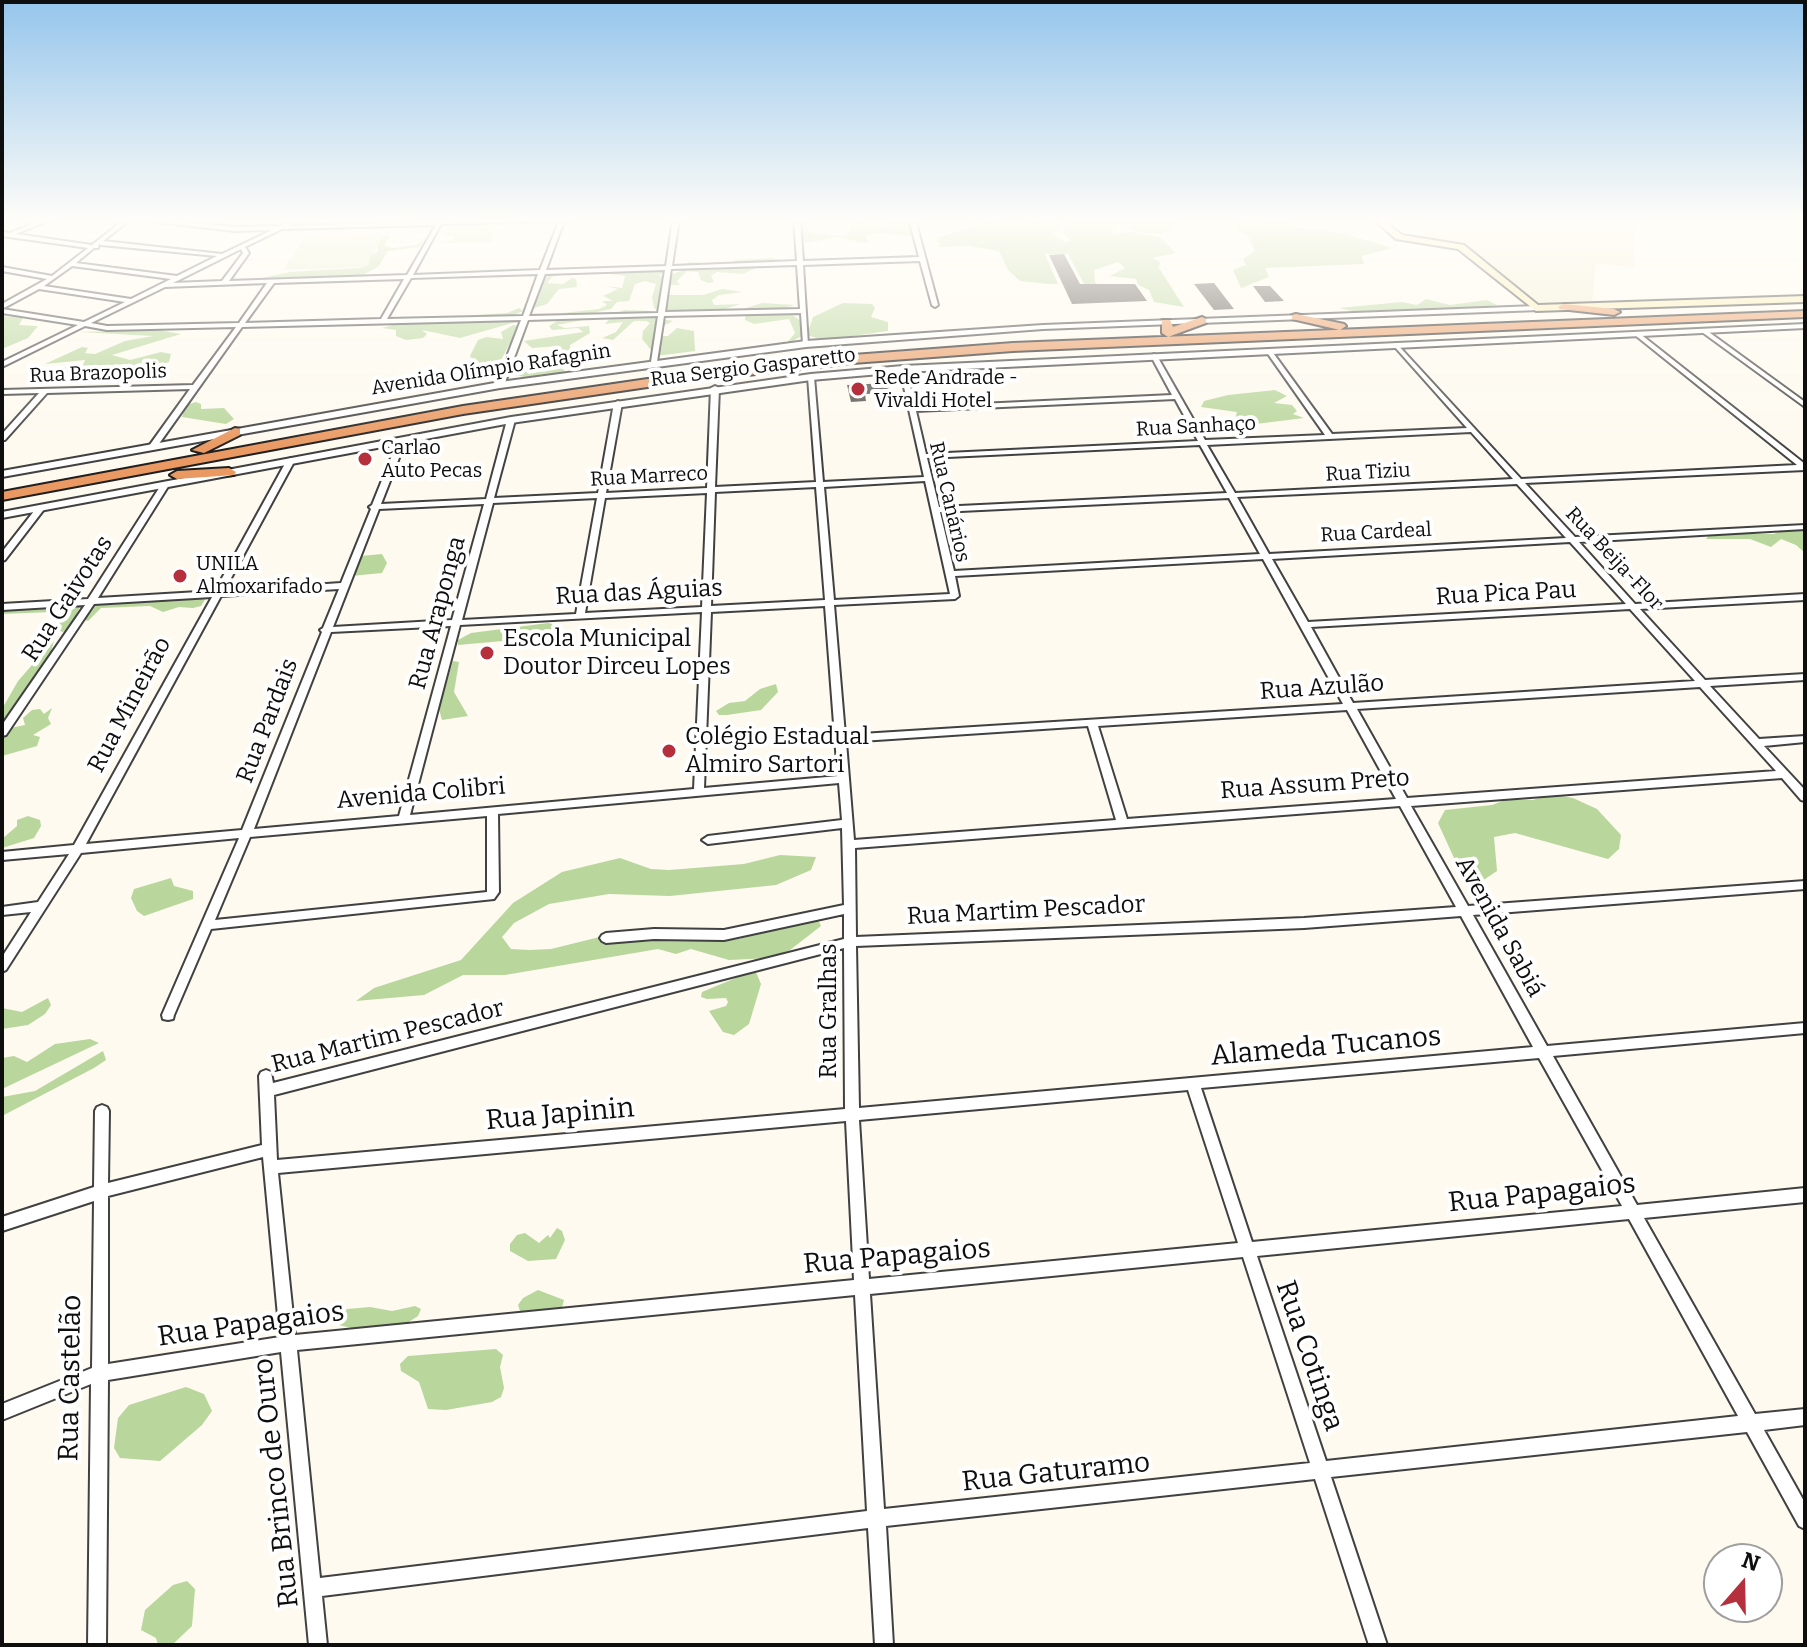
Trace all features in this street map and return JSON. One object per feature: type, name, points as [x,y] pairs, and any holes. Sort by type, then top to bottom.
[{"type":"highway","points":[[1564,307],[1629,314]]},
{"type":"highway","points":[[2,487],[631,377],[841,351],[1167,328],[1340,326],[1805,308]]},
{"type":"highway","points":[[2,496],[477,408],[784,366],[1013,347],[1805,314]]},
{"type":"highway","points":[[1296,317],[1340,326]]},
{"type":"highway","points":[[1167,328],[1202,321]]},
{"type":"highway","points":[[1417,344],[1500,327]]},
{"type":"highway","points":[[784,366],[857,373]]},
{"type":"highway","points":[[193,452],[235,432]]},
{"type":"highway","points":[[58,485],[229,472]]},
{"type":"main road","points":[[1521,296],[1536,308],[1805,299]]},
{"type":"street","points":[[2,309],[24,296]]},
{"type":"street","points":[[97,296],[131,301]]},
{"type":"street","points":[[2,365],[141,296]]},
{"type":"street","points":[[153,446],[262,296]]},
{"type":"street","points":[[383,321],[397,296]]},
{"type":"street","points":[[500,385],[534,296]]},
{"type":"street","points":[[654,362],[664,296]]},
{"type":"street","points":[[802,296],[806,344]]},
{"type":"street","points":[[932,296],[935,305]]},
{"type":"street","points":[[1202,321],[1536,308]]},
{"type":"street","points":[[2,309],[81,327],[803,311]]},
{"type":"street","name":"Rua Sergio Gasparetto","points":[[2,515],[511,420],[715,388],[811,377],[1154,356],[1805,326]]},
{"type":"street","name":"Avenida Olímpio Rafagnin","points":[[2,474],[500,385],[654,362],[806,344],[992,330],[1167,328]]},
{"type":"street","points":[[1704,331],[1805,405]]},
{"type":"street","points":[[1637,334],[1804,468]]},
{"type":"street","name":"Rua Beija-Flor","points":[[1396,345],[1805,797]]},
{"type":"street","points":[[1269,351],[1330,437]]},
{"type":"street","name":"Avenida Sabiá","points":[[1154,356],[1805,1520]]},
{"type":"street","name":"Rua Canários","points":[[903,369],[955,596]]},
{"type":"street","name":"Rua Gralhas","points":[[811,377],[848,823],[852,1115],[884,1645]]},
{"type":"street","name":"Rua Brazopolis","points":[[2,392],[195,387]]},
{"type":"street","points":[[699,792],[715,388]]},
{"type":"street","points":[[2,438],[45,391]]},
{"type":"street","points":[[911,409],[1177,397]]},
{"type":"street","points":[[580,616],[618,403]]},
{"type":"street","name":"Rua Araponga","points":[[404,817],[511,420]]},
{"type":"street","name":"Rua Sanhaço","points":[[922,456],[1471,430]]},
{"type":"street","name":"Rua Pardais","points":[[168,1015],[247,832],[402,440]]},
{"type":"street","name":"Rua Mineirão","points":[[2,967],[78,849],[291,460]]},
{"type":"street","name":"Rua Tiziu","points":[[934,510],[1804,468]]},
{"type":"street","name":"Rua Marreco","points":[[373,507],[927,479]]},
{"type":"street","name":"Rua Gaivotas","points":[[2,733],[91,602],[165,485]]},
{"type":"street","points":[[2,558],[41,508]]},
{"type":"street","name":"Rua Cardeal","points":[[949,574],[1805,527]]},
{"type":"street","points":[[2,607],[342,586]]},
{"type":"street","name":"Rua das Águias","points":[[325,630],[955,596]]},
{"type":"street","name":"Rua Pica Pau","points":[[1304,625],[1805,597]]},
{"type":"street","name":"Rua Azulão","points":[[841,739],[1805,677]]},
{"type":"street","points":[[1092,723],[1122,822]]},
{"type":"street","points":[[1756,743],[1805,739]]},
{"type":"street","name":"Rua Assum Preto","points":[[849,844],[1402,800],[1784,774]]},
{"type":"street","name":"Avenida Colibri","points":[[2,856],[844,779]]},
{"type":"street","points":[[206,925],[490,896],[493,892],[492,810]]},
{"type":"street","points":[[708,840],[848,823]]},
{"type":"street","name":"Rua Martim Pescador","points":[[266,1084],[850,942],[1304,923],[1805,885]]},
{"type":"street","points":[[2,911],[41,906]]},
{"type":"street","points":[[606,938],[724,935],[850,908]]},
{"type":"street","name":"Alameda Tucanos","points":[[852,1115],[1805,1028]]},
{"type":"street","name":"Rua Brinco de Ouro","points":[[266,1084],[269,1149],[318,1645]]},
{"type":"street","name":"Rua Cotinga","points":[[1193,1084],[1378,1645]]},
{"type":"street","name":"Rua Castelão","points":[[97,1645],[97,1374],[102,1111]]},
{"type":"street","name":"Rua Japinin","points":[[272,1167],[852,1115]]},
{"type":"street","points":[[2,1224],[100,1192],[269,1149]]},
{"type":"street","name":"Rua Papagaios","points":[[2,1412],[97,1374],[289,1343],[1805,1195]]},
{"type":"street","name":"Rua Gaturamo","points":[[313,1588],[874,1519],[1805,1417]]},
{"type":"shaded area","points":[[1529,296],[1593,296],[1592,302],[1539,304]]},
{"type":"green space","points":[[539,296],[554,296],[547,304],[531,309]]},
{"type":"green space","points":[[603,296],[631,296],[629,301],[617,302],[611,309],[593,313],[562,313],[599,309],[607,305],[602,301],[613,301]]},
{"type":"green space","points":[[718,296],[712,300],[714,305],[740,304],[667,317],[654,308],[652,297]]},
{"type":"green space","points":[[1151,296],[1177,296],[1184,307],[1154,302]]},
{"type":"green space","points":[[1426,299],[1450,305],[1487,300],[1497,305],[1446,311],[1357,312],[1339,308],[1402,302],[1417,305]]},
{"type":"green space","points":[[762,303],[795,305],[775,310],[791,314],[801,321],[804,335],[785,345],[795,333],[789,319],[754,324],[745,320],[746,308]]},
{"type":"green space","points":[[843,303],[872,304],[875,308],[871,317],[888,322],[888,331],[823,340],[807,335],[813,317]]},
{"type":"green space","points":[[519,308],[523,311],[511,317],[516,322],[460,338],[422,330],[427,334],[423,338],[406,340],[396,336],[396,330],[382,328],[407,321],[482,318],[476,315],[507,313]]},
{"type":"green space","points":[[624,310],[650,311],[661,319],[673,321],[663,326],[661,336],[668,336],[677,328],[694,331],[695,351],[656,356],[642,339],[643,331],[650,323],[646,321],[634,321],[613,340],[602,338],[616,332],[623,322],[605,324],[614,314]]},
{"type":"green space","points":[[2,316],[23,318],[19,325],[38,326],[28,338],[2,349]]},
{"type":"green space","points":[[593,318],[557,325],[565,328],[589,326],[590,333],[570,345],[570,360],[561,367],[566,372],[531,378],[509,374],[511,368],[550,364],[544,356],[558,346],[532,348],[524,341],[583,332],[578,328],[552,330],[549,326],[560,319]]},
{"type":"green space","points":[[513,325],[519,326],[500,362],[502,372],[489,379],[488,366],[476,364],[470,356],[478,340],[486,337],[503,339],[501,332]]},
{"type":"green space","points":[[158,330],[181,334],[112,355],[130,360],[161,352],[171,354],[169,362],[131,374],[128,381],[119,380],[117,372],[88,375],[74,370],[56,376],[49,370],[83,365],[85,360],[45,364],[82,347],[88,348],[85,353],[95,354],[125,341],[153,336],[79,332]]},
{"type":"green space","points":[[1275,390],[1287,396],[1274,403],[1292,405],[1297,411],[1293,414],[1304,418],[1248,425],[1234,423],[1237,412],[1201,407],[1204,401],[1228,395]]},
{"type":"green space","points":[[201,404],[201,409],[224,408],[234,419],[226,424],[182,417],[186,405]]},
{"type":"green space","points":[[1782,530],[1805,531],[1805,553],[1781,539],[1771,547],[1750,539],[1706,539],[1710,534],[1774,534]]},
{"type":"green space","points":[[382,554],[387,563],[382,573],[351,576],[356,559]]},
{"type":"green space","points":[[206,598],[201,606],[193,608],[179,607],[163,612],[150,606],[101,608],[88,621],[82,619],[94,606],[102,603]]},
{"type":"green space","points":[[77,604],[80,607],[70,628],[63,632],[57,630],[62,617],[52,612],[2,614],[2,611],[17,607]]},
{"type":"green space","points":[[548,623],[557,625],[547,637],[458,645],[458,640],[471,633]]},
{"type":"green space","points":[[54,640],[50,656],[2,725],[2,709],[18,681]]},
{"type":"green space","points":[[453,661],[459,662],[454,692],[468,716],[442,720],[439,709]]},
{"type":"green space","points":[[776,684],[778,692],[761,710],[727,715],[719,715],[716,711],[729,703],[745,701],[760,689]]},
{"type":"green space","points":[[52,708],[48,718],[51,724],[33,735],[40,737],[37,746],[2,756],[2,736],[10,728],[25,725],[23,718],[32,710],[40,709],[44,714]]},
{"type":"green space","points":[[1550,794],[1573,798],[1597,809],[1621,835],[1619,849],[1608,859],[1515,833],[1494,837],[1497,871],[1482,881],[1460,871],[1438,823],[1445,810],[1492,805],[1508,799],[1533,800]]},
{"type":"green space","points":[[28,816],[40,820],[41,826],[34,838],[2,848],[2,839],[17,826],[17,820]]},
{"type":"green space","points":[[780,855],[816,857],[811,870],[776,885],[670,896],[609,894],[549,904],[514,923],[502,937],[511,949],[530,950],[551,949],[628,930],[662,940],[739,939],[815,913],[821,926],[790,950],[770,958],[729,960],[691,949],[676,954],[658,949],[505,975],[463,975],[424,995],[356,1001],[374,988],[461,960],[513,903],[562,872],[620,858],[651,869],[669,870],[744,864]]},
{"type":"green space","points":[[171,878],[174,886],[193,891],[193,899],[144,916],[137,911],[131,898],[134,889]]},
{"type":"green space","points":[[755,970],[761,984],[749,1024],[734,1035],[723,1032],[709,1011],[726,1006],[726,998],[707,999],[701,997],[702,992]]},
{"type":"green space","points":[[48,998],[51,1005],[45,1014],[28,1025],[2,1029],[2,1008],[22,1012]]},
{"type":"green space","points":[[90,1039],[99,1043],[2,1089],[2,1058],[14,1056],[27,1062],[55,1044]]},
{"type":"green space","points":[[103,1051],[106,1060],[94,1068],[2,1116],[2,1097],[35,1091]]},
{"type":"green space","points":[[557,1228],[562,1231],[565,1240],[556,1259],[528,1261],[510,1251],[510,1244],[517,1235],[525,1233],[539,1243],[548,1235],[550,1238]]},
{"type":"green space","points":[[538,1290],[564,1300],[561,1311],[526,1315],[520,1311],[518,1305],[523,1298]]},
{"type":"green space","points":[[339,1302],[344,1313],[347,1309],[370,1307],[392,1311],[415,1306],[421,1309],[418,1316],[404,1325],[355,1329],[327,1322],[326,1314]]},
{"type":"green space","points":[[496,1349],[503,1355],[500,1367],[504,1388],[501,1397],[492,1402],[446,1410],[428,1409],[419,1382],[401,1371],[400,1364],[408,1356]]},
{"type":"green space","points":[[186,1387],[204,1394],[212,1411],[202,1425],[160,1461],[120,1458],[114,1448],[118,1418],[129,1405]]},
{"type":"green space","points":[[187,1581],[195,1589],[192,1626],[172,1645],[158,1645],[156,1638],[141,1630],[145,1610],[173,1585]]},
{"type":"building","points":[[1068,296],[1143,296],[1147,301],[1072,304]]},
{"type":"building","points":[[1203,296],[1224,296],[1234,309],[1214,310]]},
{"type":"building","points":[[1260,296],[1279,296],[1284,301],[1265,302]]},
{"type":"building","name":"Rede Andrade - Vivaldi Hotel","points":[[888,383],[891,393],[865,394],[866,401],[851,402],[847,385]]},
{"type":"place","name":"Rede Andrade - Vivaldi Hotel","points":[[858,389]]},
{"type":"place","name":"Carlao Auto Pecas","points":[[365,459]]},
{"type":"place","name":"UNILA Almoxarifado","points":[[180,576]]},
{"type":"place","name":"Escola Municipal Doutor Dirceu Lopes","points":[[487,653]]},
{"type":"place","name":"Colégio Estadual Almiro Sartori","points":[[669,751]]}]
